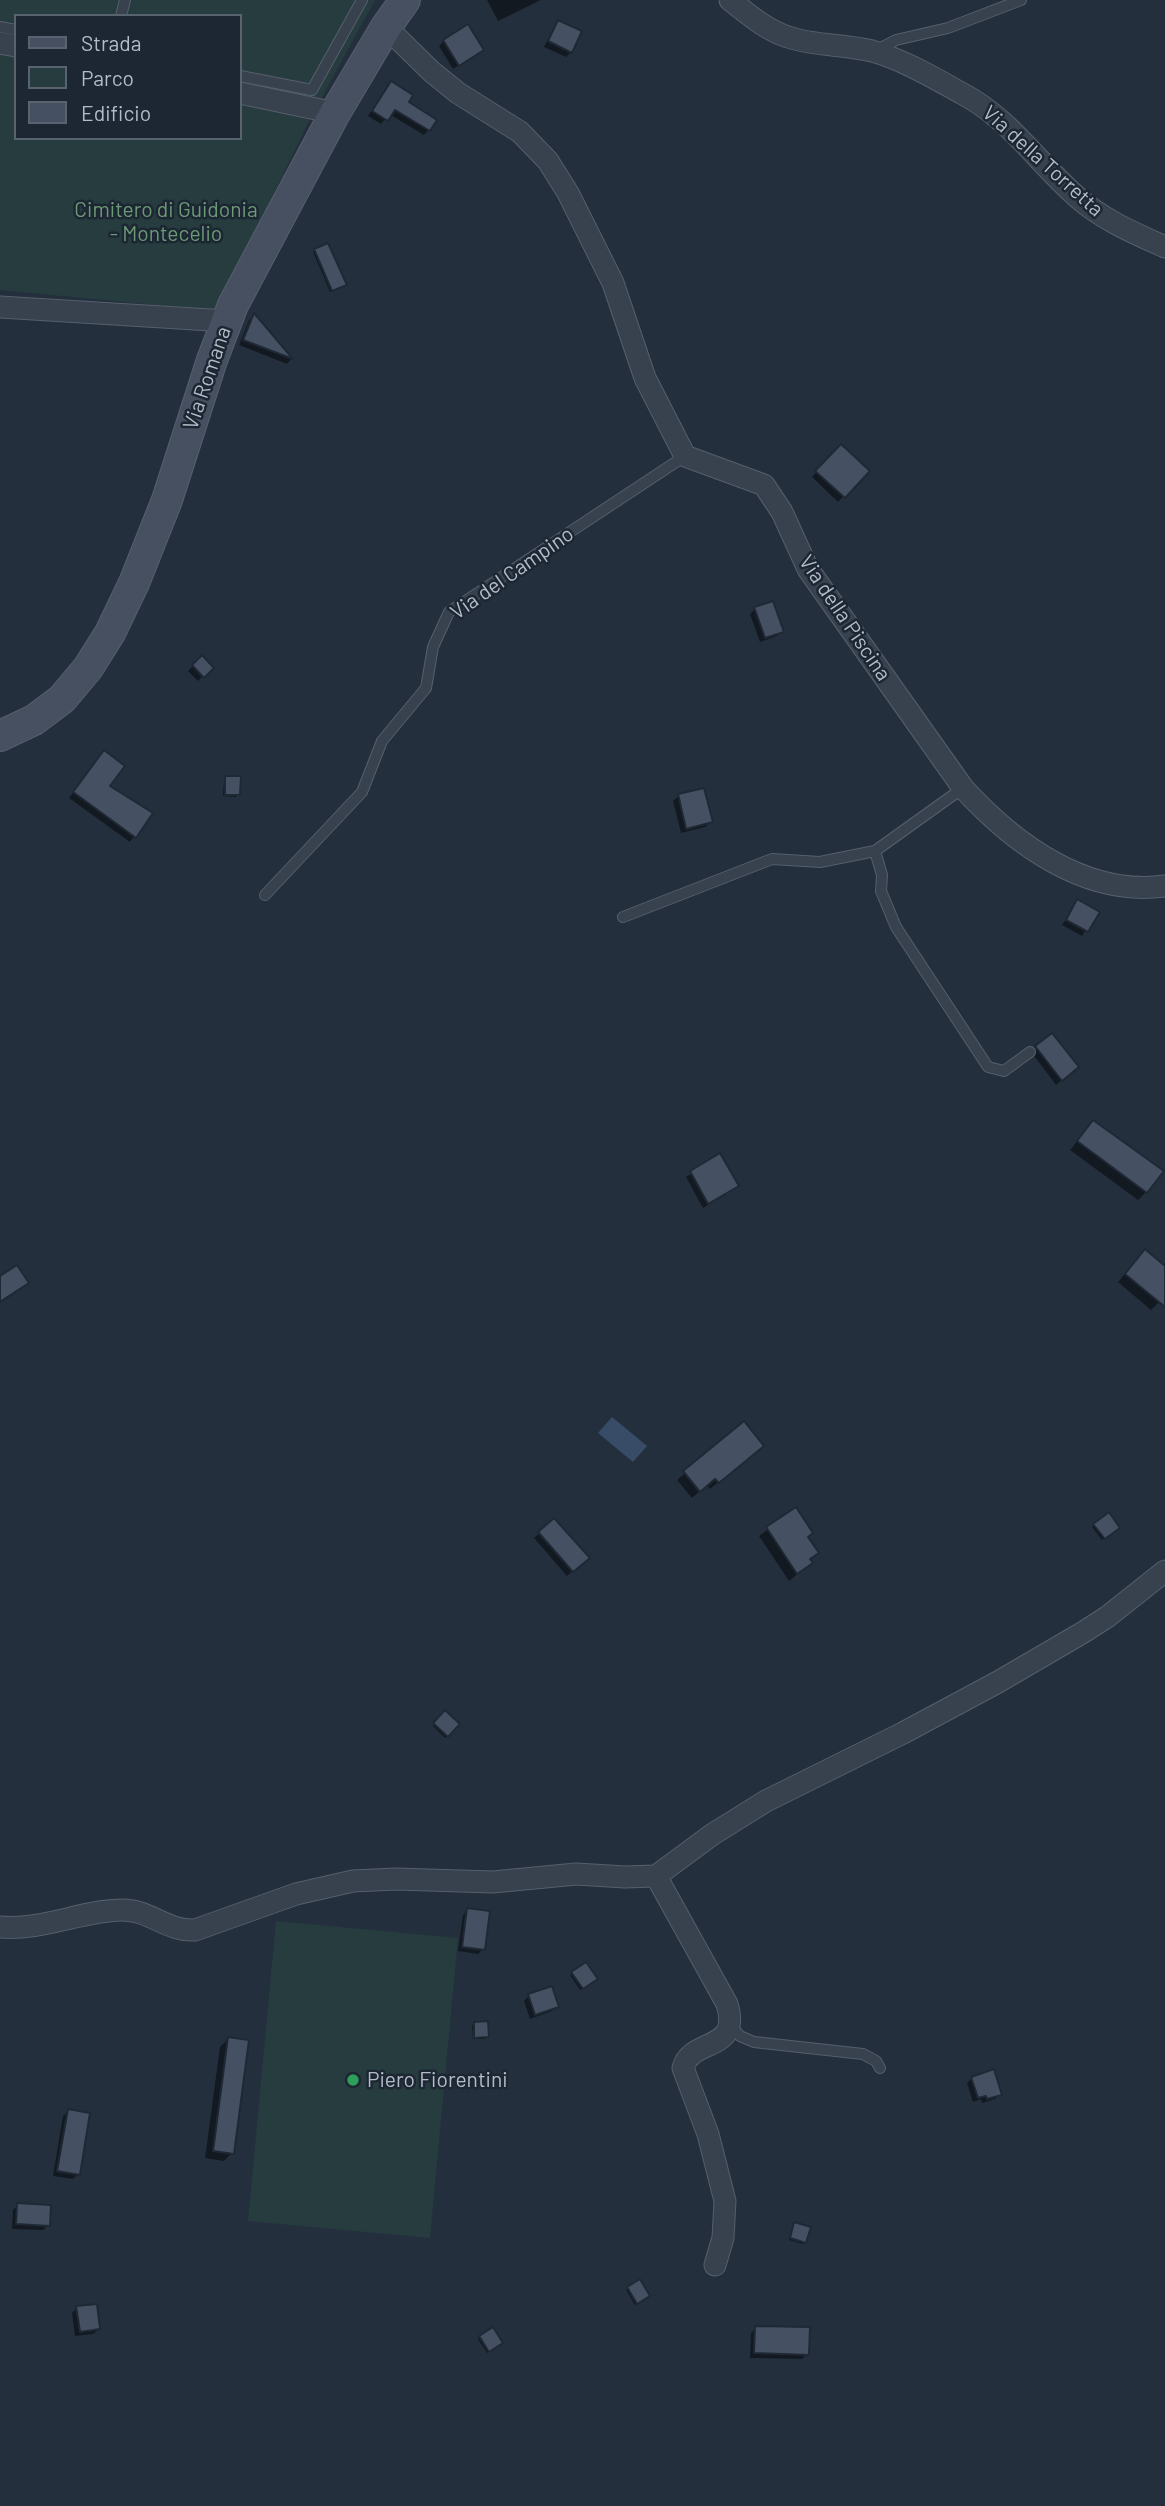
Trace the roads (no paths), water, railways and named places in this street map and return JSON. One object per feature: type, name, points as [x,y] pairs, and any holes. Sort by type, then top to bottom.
[{"type":"street","name":"Via Romana","points":[[0,736],[34,720],[62,699],[88,668],[114,626],[167,500],[226,321],[335,113],[405,0]]},
{"type":"street","name":"Via della Torretta","points":[[730,0],[766,27],[788,37],[875,52],[913,67],[972,99],[1012,129],[1067,188],[1090,207],[1124,228],[1165,247]]},
{"type":"street","points":[[386,27],[432,72],[458,93],[520,132],[548,161],[568,193],[613,283],[645,378],[685,456]]},
{"type":"street","points":[[242,93],[335,113]]},
{"type":"street","points":[[0,307],[226,321]]},
{"type":"street","name":"Via della Piscina","points":[[685,456],[764,485],[782,512],[808,569],[963,788],[991,819],[1052,862],[1090,879],[1125,888],[1165,886]]},
{"type":"street","points":[[0,1927],[30,1926],[124,1910],[143,1914],[179,1930],[195,1930],[296,1894],[339,1884],[373,1880],[483,1882],[576,1874],[656,1876],[754,1807],[913,1728],[1082,1633],[1165,1571]]},
{"type":"street","points":[[656,1876],[727,2004],[732,2018],[726,2034],[691,2055],[683,2068],[708,2134],[725,2201],[723,2238],[715,2265]]},
{"type":"lane","points":[[242,76],[312,90],[362,0]]},
{"type":"lane","points":[[875,52],[897,40],[948,28],[1021,0]]},
{"type":"lane","name":"Via del Campino","points":[[265,895],[362,792],[382,741],[426,688],[432,647],[449,612],[685,456]]},
{"type":"lane","points":[[623,917],[772,859],[820,862],[875,851],[963,788]]},
{"type":"lane","points":[[875,851],[882,875],[881,891],[896,927],[988,1067],[1004,1071],[1030,1052]]},
{"type":"lane","points":[[731,2026],[740,2036],[754,2042],[863,2054],[876,2061],[880,2068]]},
{"type":"water","points":[[612,1417],[647,1446],[633,1462],[598,1433]]},
{"type":"place","name":"Piero Fiorentini","points":[[353,2080]]},
{"type":"park label","name":"Cimitero di Guidonia - Montecelio","points":[[166,222]]}]
